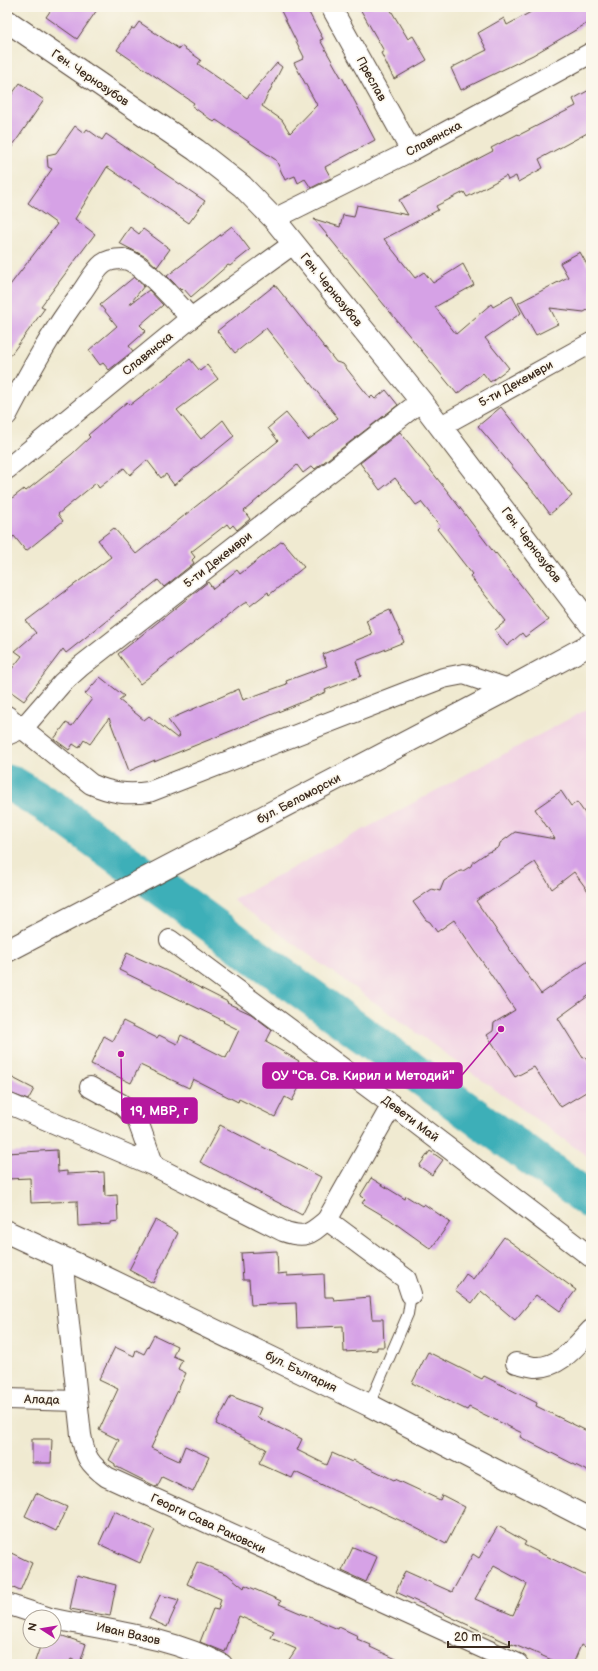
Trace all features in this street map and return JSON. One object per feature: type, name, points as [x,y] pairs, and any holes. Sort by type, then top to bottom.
[{"type":"main road","name":"Ген. Чернозубов","points":[[7,21],[196,150],[242,186],[274,219],[441,426],[591,625]]},
{"type":"main road","name":"бул. Беломорски","points":[[7,951],[508,689],[591,644]]},
{"type":"main road","name":"бул. България","points":[[7,1232],[100,1275],[369,1405],[591,1520]]},
{"type":"street","name":"Преслав","points":[[331,7],[411,151]]},
{"type":"street","name":"Славянска","points":[[274,219],[411,151],[591,53]]},
{"type":"street","name":"Славянска","points":[[7,468],[191,318],[293,244]]},
{"type":"street","points":[[7,415],[38,355],[97,271],[108,261],[124,259],[132,262],[161,286],[191,318]]},
{"type":"street","name":"5-ти Декември","points":[[441,426],[591,343]]},
{"type":"street","name":"5-ти Декември","points":[[15,731],[62,683],[81,666],[421,401]]},
{"type":"street","points":[[7,716],[15,731],[91,784],[105,790],[130,794],[149,792],[443,678],[464,674],[508,689]]},
{"type":"street","name":"Девети Май","points":[[170,940],[392,1105],[591,1257]]},
{"type":"street","points":[[90,1087],[121,1104],[137,1119],[154,1166]]},
{"type":"street","points":[[7,1103],[154,1166],[283,1231],[296,1235],[310,1233],[327,1220],[392,1105]]},
{"type":"street","points":[[327,1220],[406,1279],[411,1294]]},
{"type":"street","name":"Георги Сава Раковски","points":[[62,1258],[77,1401],[84,1452],[94,1468],[107,1478],[518,1664]]},
{"type":"street","points":[[516,1363],[535,1367],[549,1365],[567,1356],[591,1330]]},
{"type":"street","name":"Алада","points":[[7,1399],[77,1401]]},
{"type":"street","points":[[7,1604],[22,1609]]},
{"type":"street","name":"Иван Вазов","points":[[62,1621],[144,1636],[210,1657],[222,1664]]},
{"type":"lane","points":[[369,1405],[408,1314],[411,1294]]},
{"type":"shaded area","points":[[591,707],[591,1159],[233,900]]},
{"type":"building","points":[[53,7],[99,7],[77,39],[46,17]]},
{"type":"building","points":[[279,7],[306,7],[323,39],[320,40],[342,77],[375,140],[325,167],[331,178],[311,188],[305,179],[298,183],[295,176],[285,180],[276,160],[216,120],[214,122],[192,106],[194,103],[117,50],[132,28],[134,29],[139,22],[179,49],[181,46],[201,60],[198,64],[247,98],[277,63],[282,67],[262,106],[282,120],[290,133],[317,105],[294,63],[303,59],[304,57]]},
{"type":"building","points":[[359,7],[389,7],[408,39],[413,36],[427,60],[394,79],[381,53],[384,51]]},
{"type":"building","points":[[540,7],[591,7],[591,21],[533,55],[461,90],[451,68],[487,50],[478,33],[504,18],[507,25]]},
{"type":"building","points":[[20,83],[44,100],[7,154],[7,101]]},
{"type":"building","points":[[591,89],[591,131],[539,159],[543,168],[518,182],[516,176],[508,180],[506,176],[467,197],[464,192],[436,206],[438,210],[384,239],[415,278],[424,272],[433,283],[463,264],[474,285],[435,307],[456,334],[491,304],[493,307],[512,296],[521,313],[485,338],[509,368],[490,382],[483,373],[457,394],[314,219],[340,227],[343,215],[354,217],[357,205],[408,215],[399,200],[493,151],[491,148],[576,106],[573,99]]},
{"type":"building","points":[[75,126],[84,133],[87,129],[102,140],[106,134],[205,201],[189,223],[107,167],[75,219],[95,234],[41,306],[45,308],[7,360],[7,289],[57,224],[28,203],[52,169],[48,167],[47,155],[56,153]]},
{"type":"building","points":[[232,226],[250,250],[230,266],[228,265],[191,297],[183,288],[181,290],[167,276]]},
{"type":"building","points":[[130,227],[139,234],[143,229],[170,249],[157,267],[146,257],[119,243]]},
{"type":"building","points":[[580,252],[591,272],[591,308],[584,312],[550,308],[558,324],[536,335],[518,303],[568,277],[560,263]]},
{"type":"building","points":[[134,277],[144,286],[129,305],[149,290],[163,305],[140,325],[146,331],[129,346],[133,351],[109,370],[103,363],[100,365],[89,350],[117,326],[100,305]]},
{"type":"building","points":[[275,285],[336,362],[343,364],[370,398],[372,396],[375,399],[386,390],[398,405],[315,469],[312,466],[303,473],[297,465],[244,511],[250,519],[237,530],[233,525],[230,528],[227,524],[191,552],[195,557],[192,560],[194,563],[164,587],[158,580],[66,653],[63,649],[24,701],[7,689],[7,675],[22,656],[15,651],[36,633],[26,621],[111,557],[98,540],[114,528],[136,554],[278,441],[268,428],[286,413],[308,440],[338,418],[266,328],[235,353],[217,331]]},
{"type":"building","points":[[190,359],[200,371],[207,365],[218,379],[177,410],[201,439],[223,420],[234,436],[174,485],[166,474],[161,478],[147,460],[130,475],[124,468],[99,488],[96,483],[58,514],[63,521],[26,551],[14,536],[7,542],[7,502],[24,489],[26,491],[72,454],[90,437],[88,435],[127,402],[130,405]]},
{"type":"building","points":[[501,407],[572,496],[550,514],[478,426]]},
{"type":"building","points":[[400,432],[548,620],[525,637],[522,633],[507,646],[495,630],[506,621],[470,576],[472,574],[437,529],[440,526],[421,502],[416,505],[395,478],[380,490],[360,463]]},
{"type":"building","points":[[282,541],[304,567],[269,595],[268,592],[250,606],[247,602],[243,604],[140,684],[118,654],[208,582],[213,589],[237,570],[240,574]]},
{"type":"building","points":[[390,610],[404,642],[356,661],[361,676],[325,690],[326,692],[278,712],[154,762],[155,760],[129,771],[109,718],[90,744],[84,740],[79,748],[73,744],[69,750],[54,739],[66,723],[72,726],[92,699],[85,694],[100,677],[124,696],[119,700],[144,720],[149,716],[177,738],[180,736],[168,720],[239,689],[243,700],[287,684],[286,681],[327,666],[323,654],[372,634],[366,620]]},
{"type":"building","points":[[561,791],[571,806],[577,802],[591,822],[591,895],[574,872],[552,889],[535,862],[476,901],[541,994],[591,959],[591,994],[558,1018],[583,1058],[585,1057],[591,1067],[591,1089],[561,1107],[534,1067],[515,1077],[487,1035],[493,1031],[494,1023],[515,1010],[454,920],[437,932],[413,902],[432,889],[440,891],[444,881],[471,866],[472,863],[488,852],[499,847],[500,843],[515,832],[555,839],[535,809]]},
{"type":"building","points":[[127,953],[165,970],[251,1014],[272,1030],[266,1042],[299,1061],[295,1068],[306,1074],[292,1101],[285,1097],[275,1117],[239,1099],[238,1102],[193,1079],[189,1088],[140,1065],[131,1083],[91,1064],[104,1036],[113,1041],[123,1021],[157,1038],[159,1035],[177,1044],[181,1035],[226,1058],[239,1030],[223,1022],[224,1021],[119,970]]},
{"type":"building","points":[[7,1075],[34,1089],[28,1100],[7,1092]]},
{"type":"building","points":[[220,1125],[321,1177],[302,1215],[200,1162]]},
{"type":"building","points":[[57,1150],[58,1172],[67,1171],[67,1174],[104,1172],[105,1196],[117,1195],[118,1221],[111,1222],[111,1224],[78,1226],[77,1201],[31,1203],[30,1178],[7,1179],[7,1153]]},
{"type":"building","points":[[430,1151],[443,1160],[432,1175],[419,1166]]},
{"type":"building","points":[[371,1178],[405,1199],[406,1196],[422,1206],[424,1204],[450,1222],[431,1249],[389,1219],[362,1203],[365,1199],[360,1196]]},
{"type":"building","points":[[155,1220],[178,1233],[153,1283],[129,1270]]},
{"type":"building","points":[[504,1237],[576,1290],[560,1311],[536,1295],[515,1320],[481,1291],[472,1303],[455,1290],[466,1274],[473,1279]]},
{"type":"building","points":[[277,1251],[278,1274],[287,1273],[287,1276],[324,1274],[325,1297],[333,1297],[334,1300],[370,1297],[372,1319],[383,1319],[384,1347],[377,1347],[377,1350],[344,1352],[343,1326],[297,1328],[296,1303],[251,1305],[249,1280],[243,1280],[241,1253]]},
{"type":"building","points":[[154,1335],[177,1346],[173,1356],[182,1360],[178,1369],[186,1373],[151,1448],[179,1461],[185,1446],[209,1457],[193,1492],[162,1477],[157,1487],[115,1466],[115,1464],[109,1460],[119,1440],[99,1430],[118,1389],[99,1380],[115,1347],[134,1356],[136,1350],[144,1354]]},
{"type":"building","points":[[428,1352],[482,1379],[484,1376],[537,1403],[536,1406],[591,1433],[591,1473],[520,1437],[522,1433],[469,1407],[467,1410],[412,1383]]},
{"type":"building","points":[[231,1396],[261,1408],[257,1417],[302,1439],[297,1450],[327,1465],[332,1453],[352,1462],[353,1460],[440,1500],[442,1495],[465,1507],[446,1544],[412,1526],[295,1472],[292,1478],[259,1463],[266,1449],[216,1424]]},
{"type":"building","points":[[32,1439],[52,1439],[51,1463],[32,1463]]},
{"type":"building","points":[[36,1493],[67,1507],[56,1531],[25,1516]]},
{"type":"building","points":[[114,1511],[155,1530],[140,1563],[99,1544]]},
{"type":"building","points":[[498,1526],[526,1542],[524,1545],[591,1578],[591,1649],[581,1645],[573,1664],[561,1664],[529,1650],[512,1645],[396,1592],[405,1571],[452,1592],[473,1554],[479,1558]],"holes":[[[494,1566],[527,1584],[513,1615],[475,1599]]]},
{"type":"building","points":[[353,1547],[377,1557],[366,1582],[342,1571]]},
{"type":"building","points":[[7,1551],[32,1563],[20,1591],[7,1585]]},
{"type":"building","points":[[197,1562],[227,1574],[244,1588],[245,1585],[281,1601],[279,1604],[338,1629],[339,1627],[358,1636],[357,1639],[371,1645],[370,1647],[407,1664],[286,1664],[296,1649],[271,1638],[274,1631],[239,1616],[225,1652],[200,1642],[213,1609],[218,1610],[221,1599],[187,1584]]},
{"type":"building","points":[[77,1575],[116,1585],[110,1616],[70,1609]]},
{"type":"building","points":[[160,1595],[179,1600],[167,1627],[149,1619]]},
{"type":"building","points":[[62,1636],[86,1644],[80,1663],[71,1659],[69,1664],[34,1664],[39,1649],[62,1649]]},
{"type":"waterway","points":[[7,783],[14,785],[52,808],[591,1201]]},
{"type":"place","name":"ОУ \"Св. Св. Кирил и Методий\"","points":[[501,1029]]},
{"type":"place","name":"19, МВР, г","points":[[121,1054]]}]
